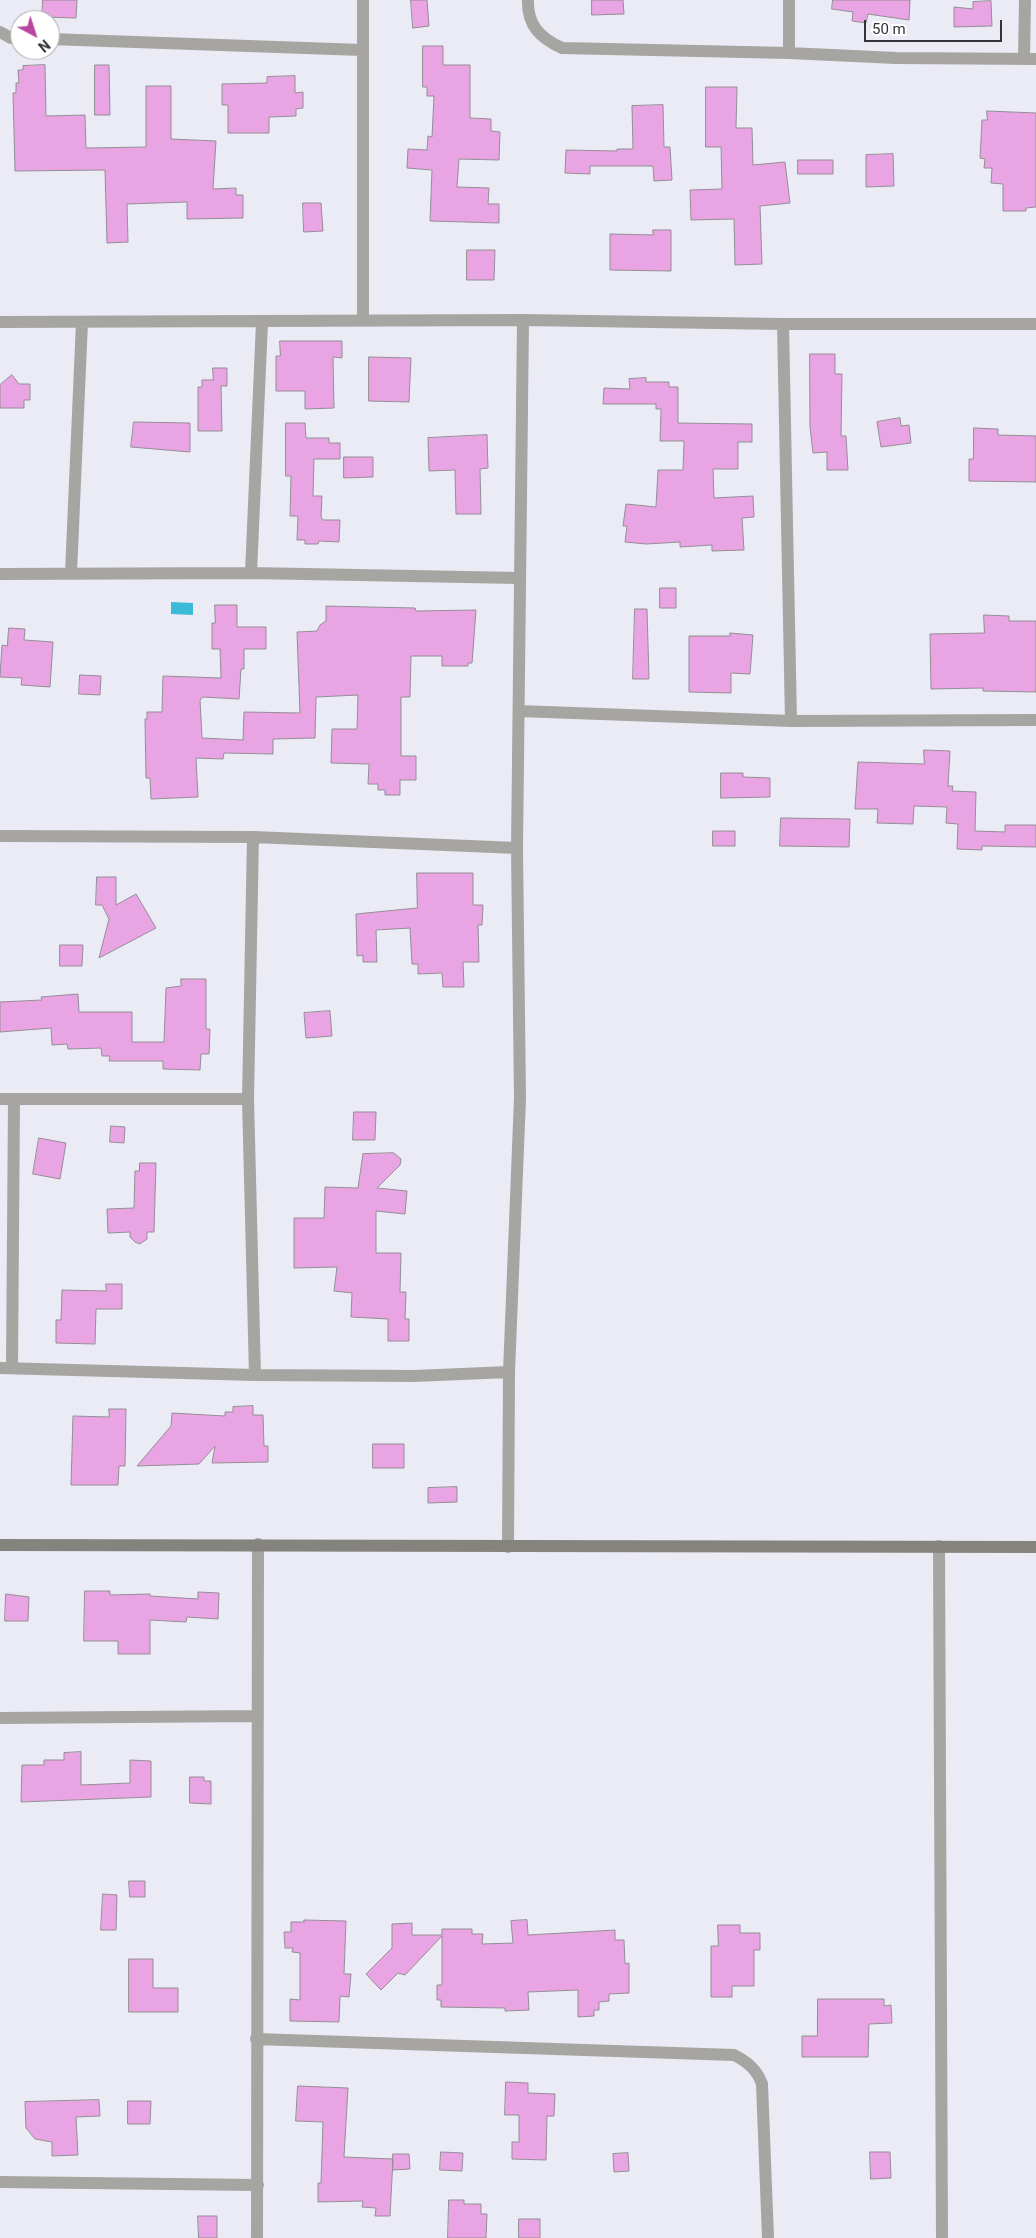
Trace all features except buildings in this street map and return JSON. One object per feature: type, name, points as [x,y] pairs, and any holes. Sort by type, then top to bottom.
[{"type":"street","points":[[362,321],[363,0]]},
{"type":"street","points":[[528,0],[531,24],[549,42],[562,48],[789,53],[896,58],[1030,59],[1025,0]]},
{"type":"street","points":[[789,0],[789,53]]},
{"type":"street","points":[[60,39],[362,50]]},
{"type":"street","points":[[508,1547],[509,1372],[520,1098],[517,848],[523,320]]},
{"type":"street","points":[[0,322],[523,320],[783,324],[1036,324]]},
{"type":"street","points":[[71,573],[82,322]]},
{"type":"street","points":[[251,573],[262,322]]},
{"type":"street","points":[[783,324],[791,721]]},
{"type":"street","points":[[0,574],[251,573],[519,578]]},
{"type":"street","points":[[519,711],[791,721],[1036,720]]},
{"type":"street","points":[[0,836],[253,837],[517,848]]},
{"type":"street","points":[[253,837],[248,1099],[255,1375]]},
{"type":"street","points":[[0,1099],[248,1099]]},
{"type":"street","points":[[14,1099],[6,1368],[255,1375],[414,1376],[509,1372]]},
{"type":"street","points":[[257,2238],[258,1544]]},
{"type":"street","points":[[0,1545],[1036,1547]]},
{"type":"street","points":[[939,1546],[942,2238]]},
{"type":"street","points":[[0,1718],[257,1716]]},
{"type":"street","points":[[256,2039],[734,2056],[751,2066],[759,2075],[762,2084],[768,2238]]},
{"type":"street","points":[[0,2182],[258,2185]]},
{"type":"water","points":[[171,602],[193,603],[193,615],[171,614]]}]
